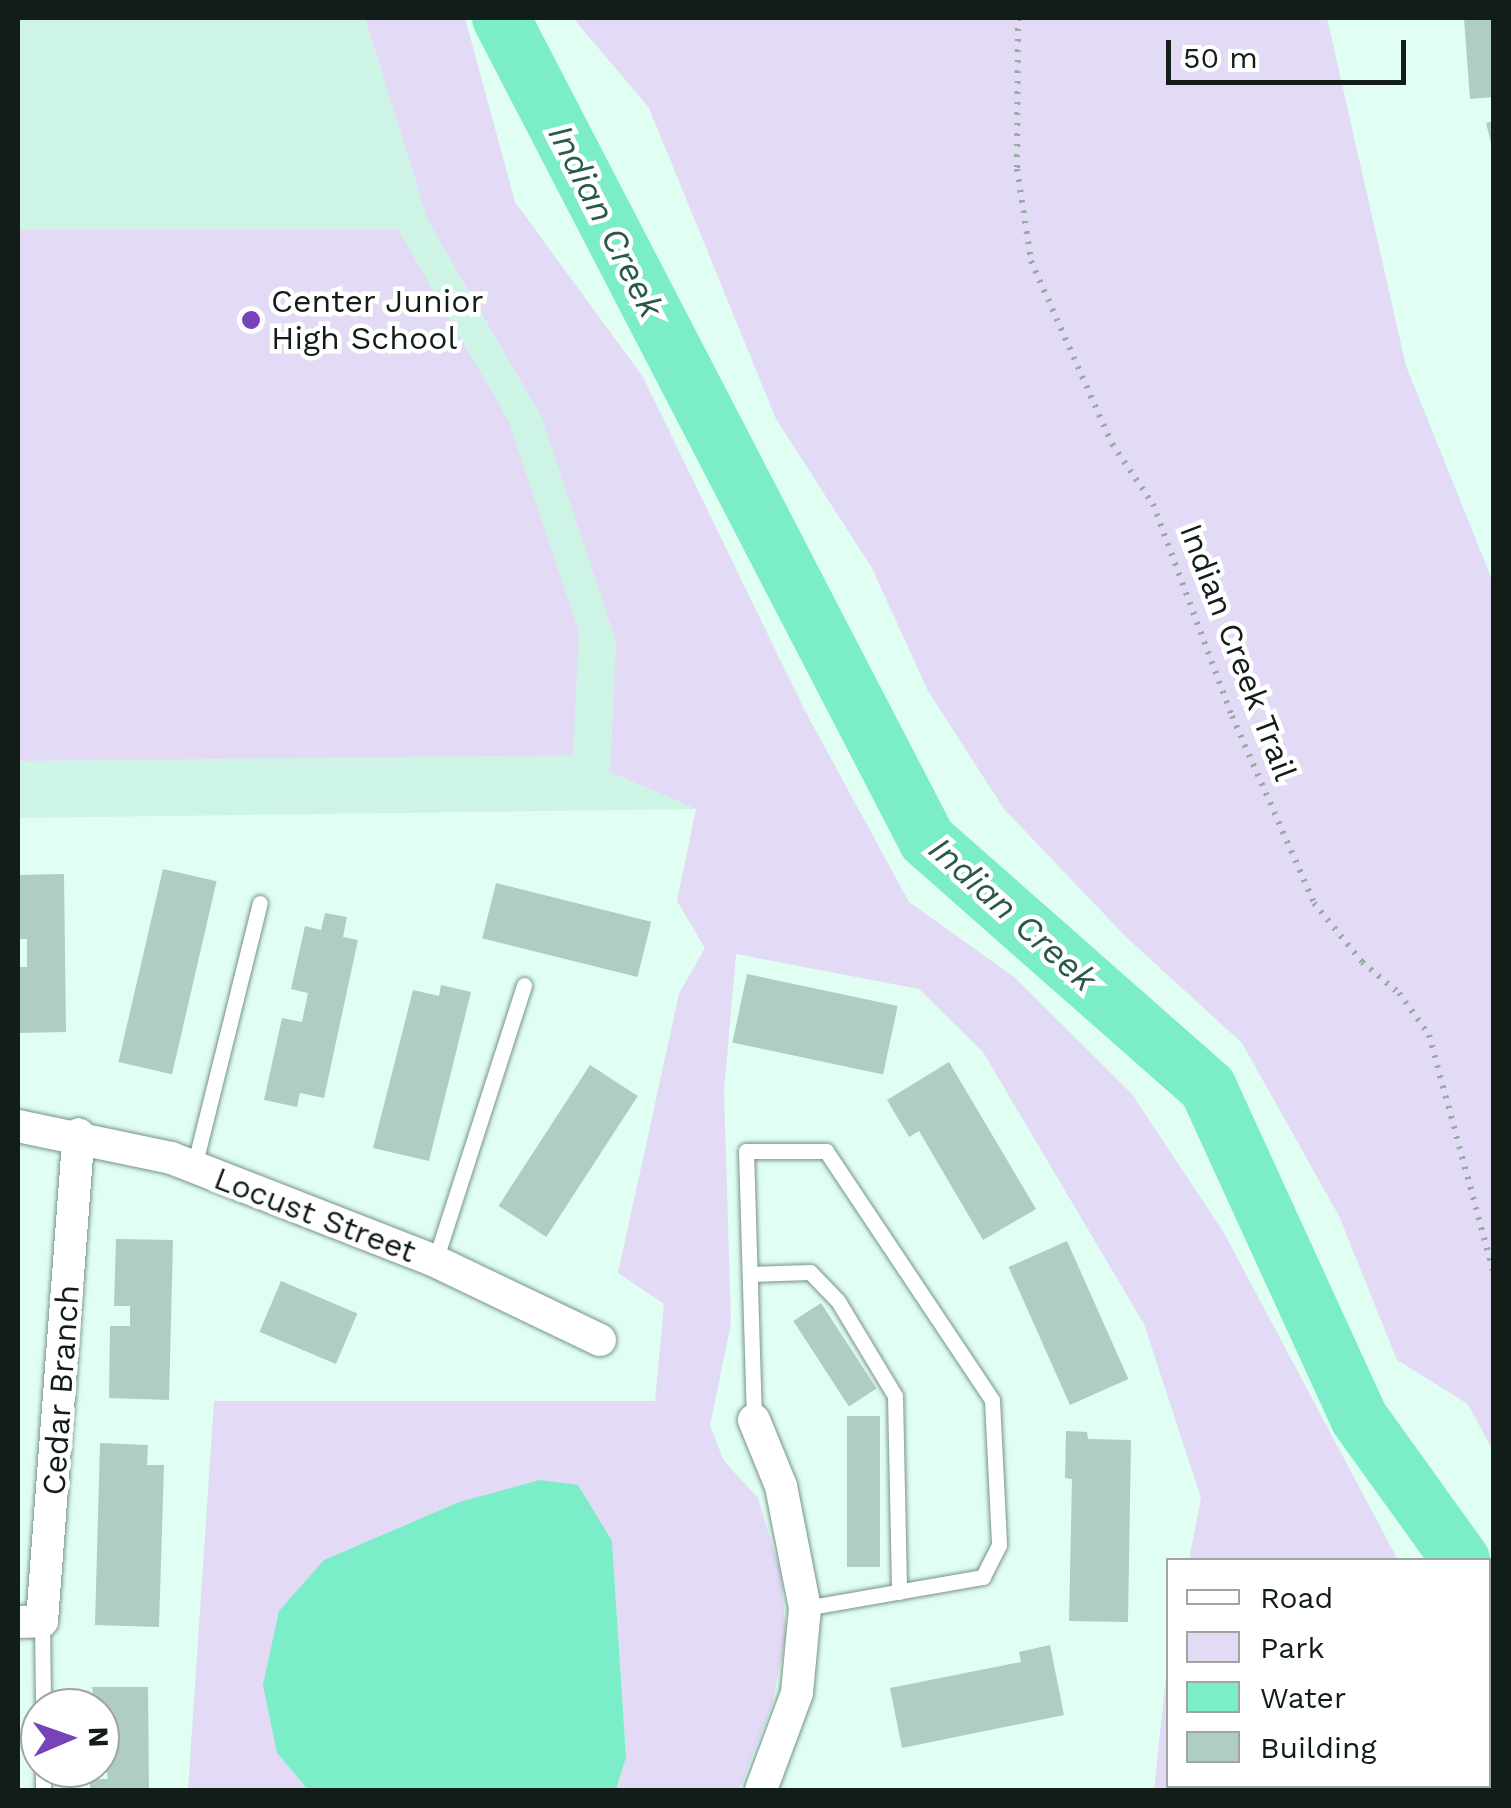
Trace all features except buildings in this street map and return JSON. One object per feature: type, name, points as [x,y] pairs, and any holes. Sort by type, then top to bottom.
[{"type":"street","name":"Locust Street","points":[[18,1126],[79,1134],[194,1167],[434,1262],[600,1340]]},
{"type":"street","name":"Cedar Branch","points":[[30,1622],[79,1134]]},
{"type":"street","points":[[754,1420],[780,1486],[805,1608],[797,1694],[762,1790]]},
{"type":"lane","points":[[194,1167],[260,903]]},
{"type":"lane","points":[[434,1262],[524,985]]},
{"type":"lane","points":[[754,1420],[746,1151],[826,1150],[992,1400],[1000,1544],[983,1577],[805,1608]]},
{"type":"lane","points":[[750,1274],[810,1272],[838,1301],[895,1396],[899,1592]]},
{"type":"lane","points":[[30,1622],[39,1688]]},
{"type":"path","name":"Indian Creek Trail","points":[[1018,18],[1017,168],[1031,261],[1112,444],[1153,504],[1232,716],[1314,903],[1352,952],[1399,993],[1429,1035],[1494,1274]]},
{"type":"shaded area","name":"Center Junior High School","points":[[18,18],[365,18],[428,221],[542,418],[616,642],[610,772],[696,809],[18,818]]},
{"type":"green space","points":[[365,18],[465,18],[515,202],[643,377],[804,709],[909,902],[1014,977],[1132,1094],[1224,1233],[1397,1558],[1189,1558],[1201,1498],[1144,1324],[983,1052],[919,989],[736,954],[724,1091],[731,1323],[710,1426],[724,1461],[758,1498],[781,1574],[786,1635],[772,1704],[739,1790],[616,1790],[626,1756],[612,1541],[459,1502],[324,1560],[277,1753],[308,1790],[188,1790],[214,1401],[655,1401],[664,1304],[618,1273],[679,994],[705,948],[677,901],[696,809],[610,772],[616,642],[542,418],[428,221]]},
{"type":"green space","points":[[573,18],[1327,18],[1406,366],[1493,582],[1493,1451],[1468,1404],[1397,1360],[1339,1216],[1242,1043],[1126,937],[1004,809],[928,691],[872,568],[776,419],[649,108]]},
{"type":"green space","name":"Center Junior High School","points":[[18,230],[398,230],[508,420],[579,632],[573,755],[18,761]]},
{"type":"green space","points":[[1166,1677],[1166,1788],[1491,1788],[1491,1749],[1493,1790],[1154,1790]]},
{"type":"water","points":[[540,1480],[578,1485],[612,1541],[626,1757],[616,1790],[308,1790],[277,1753],[263,1685],[279,1611],[324,1560],[459,1502]]},
{"type":"waterway","name":"Indian Creek","points":[[501,18],[927,840],[1208,1088],[1359,1418],[1460,1558]]},
{"type":"waterway","name":"Indian Creek","points":[[1491,1602],[1494,1606]]},
{"type":"place","name":"Center Junior High School","points":[[251,320]]}]
